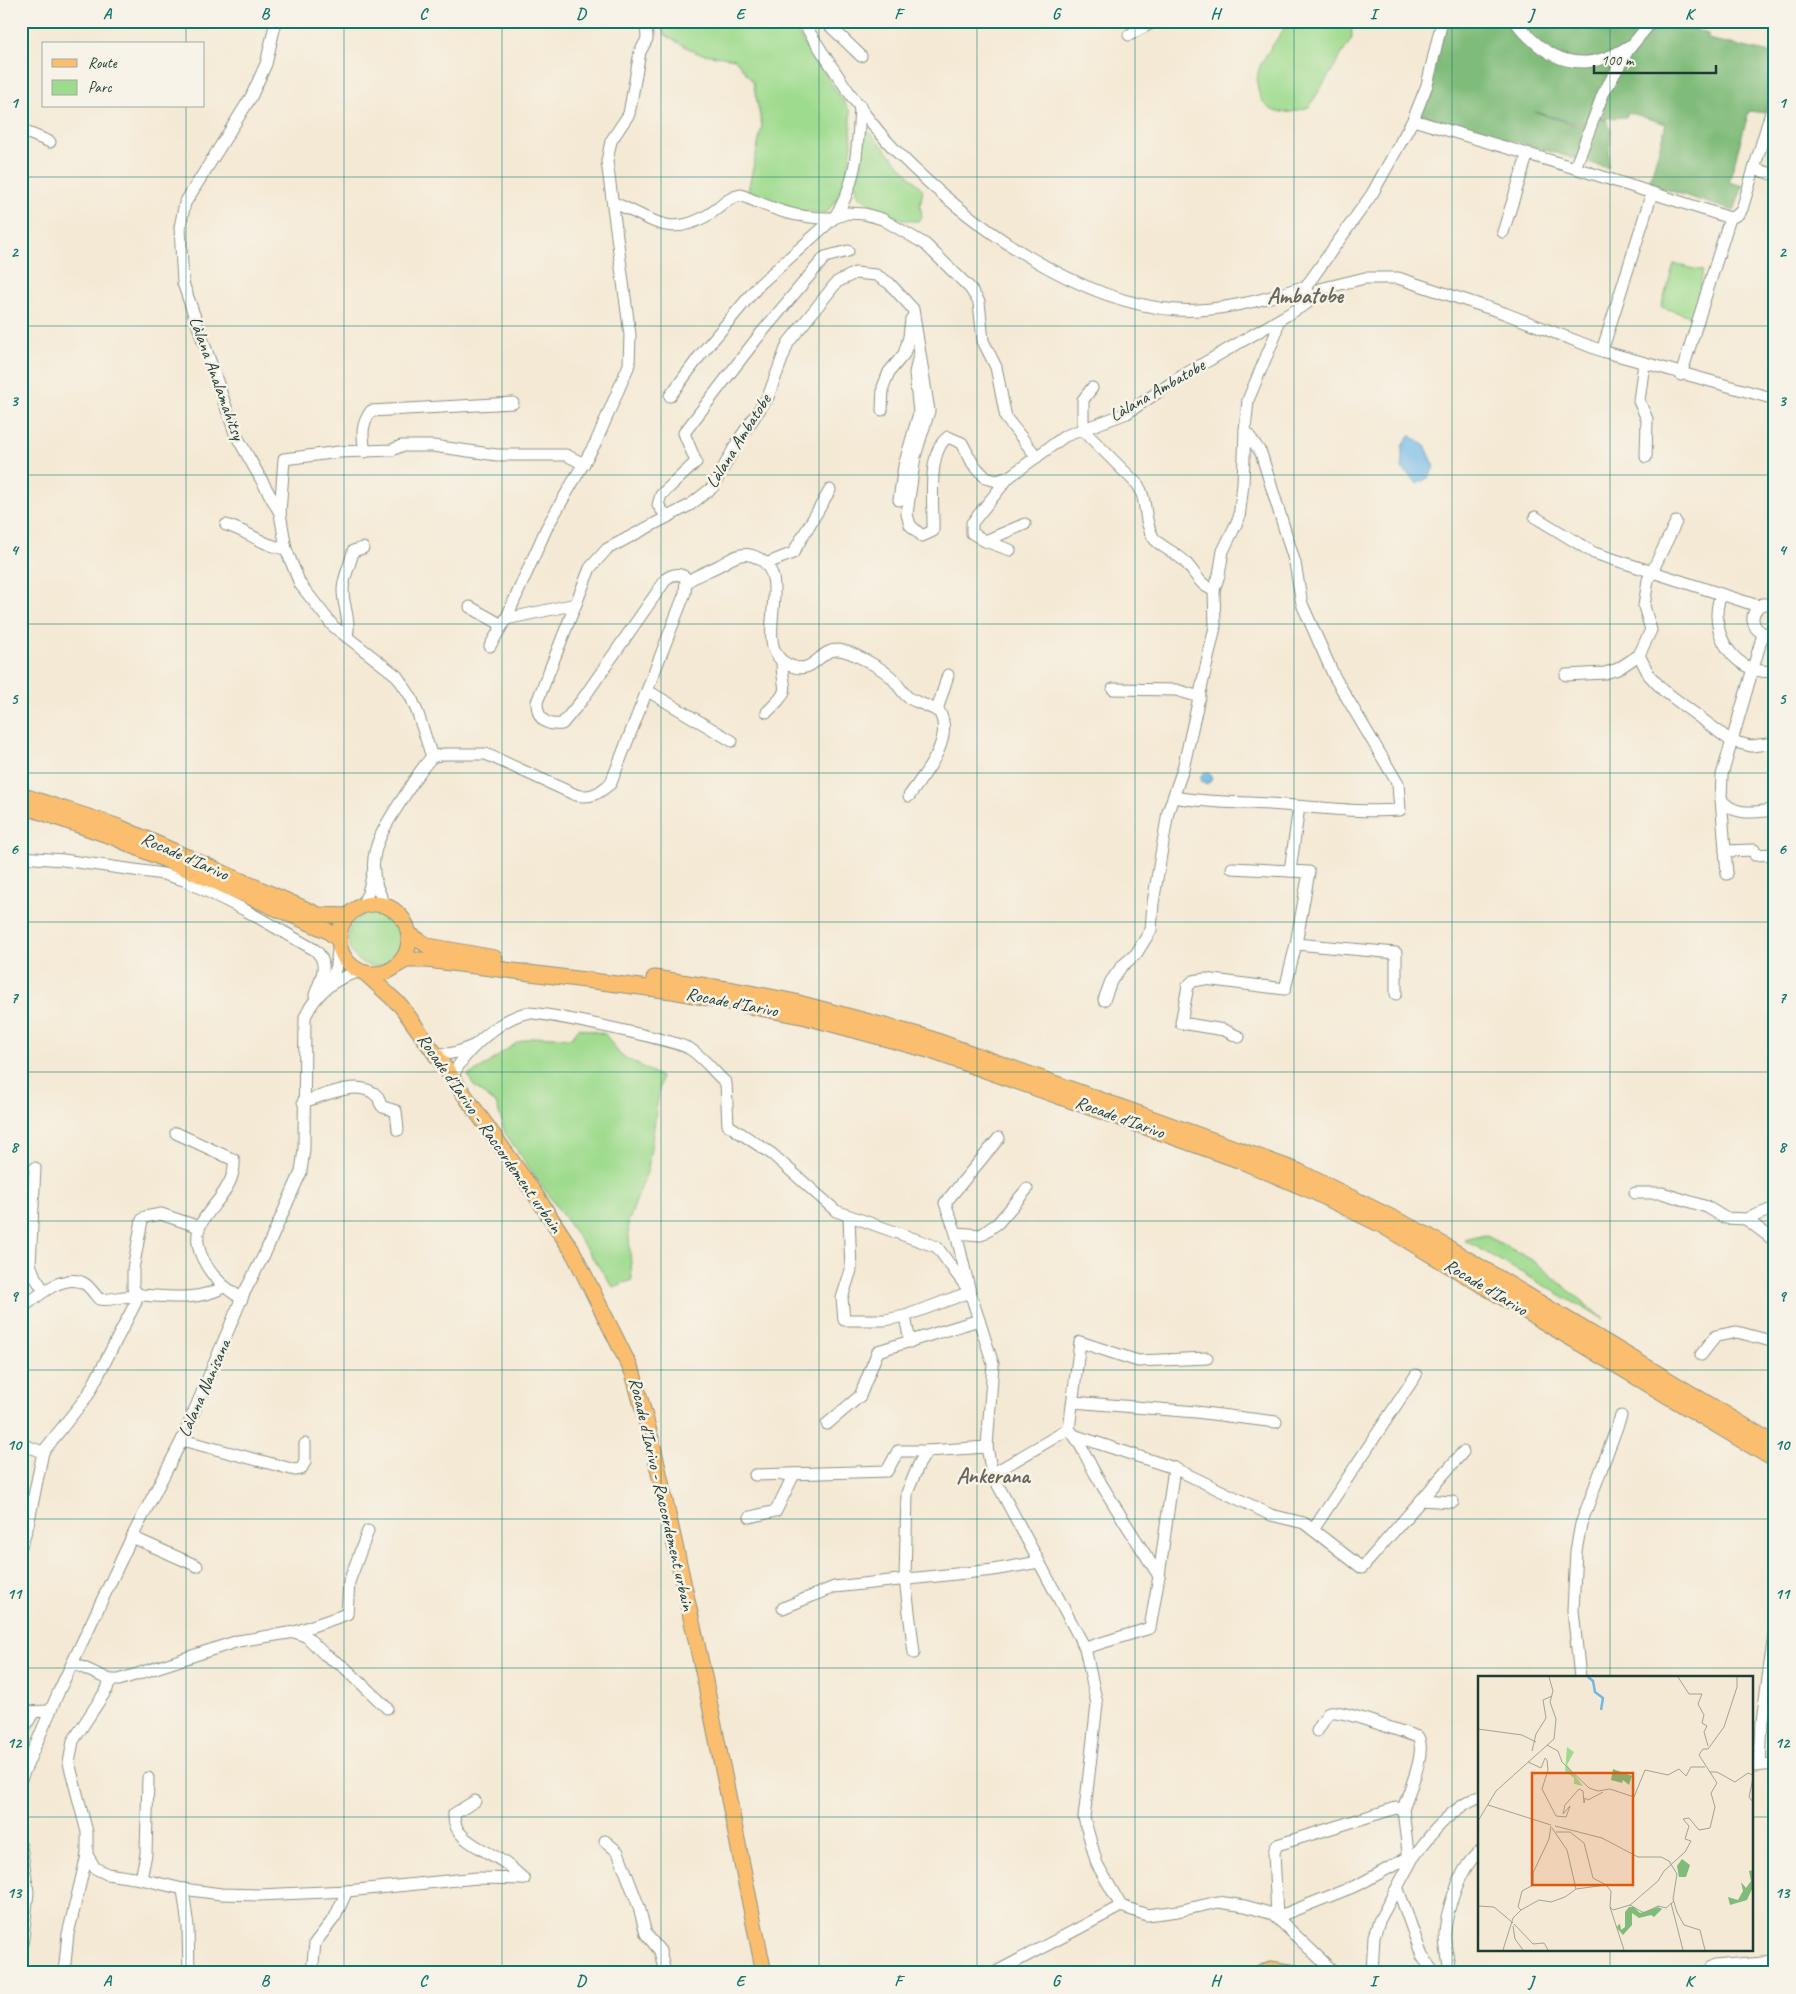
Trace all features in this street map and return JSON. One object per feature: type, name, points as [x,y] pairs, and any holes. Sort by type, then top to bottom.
[{"type":"main road","name":"Rocade d'Iarivo","points":[[21,795],[118,827],[319,915],[348,916]]},
{"type":"main road","name":"Rocade d'Iarivo","points":[[21,806],[113,837],[319,928],[339,943]]},
{"type":"main road","points":[[396,1001],[393,989],[393,974],[406,953],[409,934],[401,916],[387,907],[374,904],[361,907],[348,916],[341,928],[339,943],[347,961],[362,972],[382,973],[398,965]]},
{"type":"main road","name":"Rocade d'Iarivo","points":[[409,934],[428,946],[442,950],[734,990],[862,1018],[926,1037],[1257,1155],[1298,1171],[1427,1235],[1775,1444]]},
{"type":"main road","name":"Rocade d'Iarivo","points":[[398,965],[407,960],[427,960],[569,976],[743,1003],[806,1017],[928,1050],[1169,1134],[1242,1161],[1312,1191],[1383,1226],[1775,1460]]},
{"type":"main road","name":"Rocade d'Iarivo - Raccordement urbain","points":[[362,972],[396,1001],[453,1076],[533,1190],[573,1252],[634,1373],[702,1667],[764,1973]]},
{"type":"main road","points":[[1260,1973],[1271,1969],[1296,1973]]},
{"type":"street","name":"Làlana Analamahitsy","points":[[276,21],[266,64],[251,97],[185,203],[180,227],[180,257],[183,282],[235,433],[280,513],[286,549],[300,584],[333,626],[397,676],[411,696],[432,757]]},
{"type":"street","points":[[490,646],[504,622],[547,527],[584,464],[622,384],[630,357],[630,335],[607,161],[611,141],[629,114],[640,52],[647,39],[646,21]]},
{"type":"street","points":[[802,21],[860,106],[897,152],[942,193],[1026,257],[1086,287],[1126,301],[1176,310],[1213,309],[1278,294],[1300,298],[1372,194],[1413,120],[1427,86],[1442,21]]},
{"type":"street","points":[[825,21],[861,56]]},
{"type":"street","points":[[1129,35],[1154,21]]},
{"type":"street","points":[[1515,21],[1528,38],[1544,51],[1567,61],[1598,62],[1615,55],[1635,42]]},
{"type":"street","points":[[1575,168],[1603,94],[1635,42],[1652,21]]},
{"type":"street","points":[[1413,120],[1528,153],[1730,218],[1740,214],[1775,100]]},
{"type":"street","points":[[670,396],[702,353],[759,285],[834,218],[848,196],[858,143],[860,106]]},
{"type":"street","points":[[21,130],[50,142]]},
{"type":"street","points":[[1503,232],[1528,153]]},
{"type":"street","points":[[1754,169],[1775,175]]},
{"type":"street","points":[[1652,193],[1602,351],[1775,399]]},
{"type":"street","points":[[614,203],[672,228],[687,226],[741,194],[766,206],[801,218],[834,218],[847,213],[865,214],[882,219],[925,244],[970,288],[979,302],[984,341],[996,367],[1006,418],[1036,457]]},
{"type":"street","points":[[1681,374],[1730,218]]},
{"type":"street","points":[[667,517],[658,505],[660,495],[696,462],[684,433],[758,337],[825,257],[848,251]]},
{"type":"street","name":"Làlana Ambatobe","points":[[687,582],[686,578],[680,575],[667,578],[582,700],[562,724],[552,725],[542,721],[537,712],[537,702],[590,568],[607,549],[690,505],[714,487],[738,441],[768,397],[788,344],[837,282],[855,273],[876,275],[901,294],[913,309]]},
{"type":"street","name":"Làlana Ambatobe","points":[[985,541],[972,533],[972,523],[1009,477],[1065,436],[1127,412],[1182,376],[1278,321],[1300,298],[1325,288],[1365,278],[1398,278],[1504,312],[1602,351]]},
{"type":"street","points":[[913,309],[929,411],[915,456],[908,502],[910,525],[922,536],[928,535],[933,531],[934,462],[941,443],[948,436],[962,443],[973,464],[986,478],[997,481],[1009,477]]},
{"type":"street","points":[[882,410],[883,387],[889,372],[904,354],[909,337],[913,309]]},
{"type":"street","points":[[1104,1000],[1111,981],[1122,966],[1136,954],[1151,930],[1153,903],[1168,812],[1174,798],[1200,698],[1215,627],[1214,590],[1223,551],[1239,518],[1248,400],[1274,336],[1278,321]]},
{"type":"street","points":[[899,500],[904,466],[919,413],[915,373],[921,352]]},
{"type":"street","points":[[1644,363],[1639,401],[1647,419],[1646,457]]},
{"type":"street","points":[[1092,388],[1083,400],[1082,430],[1138,485],[1143,494],[1153,538],[1184,561],[1205,588],[1214,590]]},
{"type":"street","points":[[365,452],[362,436],[364,421],[371,411],[513,403]]},
{"type":"street","points":[[1174,798],[1201,802],[1299,806],[1337,810],[1400,810],[1398,784],[1334,676],[1302,604],[1295,563],[1261,453],[1245,430]]},
{"type":"street","points":[[280,513],[284,459],[339,452],[392,450],[401,446],[433,446],[497,455],[566,455],[584,464]]},
{"type":"street","points":[[768,564],[792,553],[830,490]]},
{"type":"street","points":[[1535,517],[1594,553],[1758,606]]},
{"type":"street","points":[[1566,675],[1614,671],[1639,655],[1651,634],[1652,628],[1644,600],[1648,580],[1676,522]]},
{"type":"street","points":[[226,524],[241,529],[258,541],[286,549]]},
{"type":"street","points":[[985,541],[1025,524]]},
{"type":"street","points":[[985,541],[1010,550]]},
{"type":"street","points":[[347,637],[349,620],[342,592],[343,584],[353,551],[363,548]]},
{"type":"street","points":[[361,907],[368,893],[373,870],[374,849],[379,836],[432,757],[444,754],[486,754],[576,795],[587,798],[599,793],[611,783],[648,691],[685,593],[687,582],[699,573],[741,554],[754,556],[768,564],[774,577],[773,643],[782,661],[785,691],[780,700],[767,712]]},
{"type":"street","points":[[1721,595],[1716,615],[1718,632],[1732,655],[1753,669],[1762,672],[1775,671]]},
{"type":"street","points":[[1726,874],[1721,799],[1722,775],[1753,669],[1769,633],[1754,627],[1752,622],[1754,611],[1758,606],[1774,600]]},
{"type":"street","points":[[470,607],[504,622],[576,604]]},
{"type":"street","points":[[782,661],[804,668],[831,652],[844,652],[884,671],[907,696],[937,710],[942,716],[941,741],[933,762],[910,796]]},
{"type":"street","points":[[1639,655],[1649,675],[1663,690],[1731,741],[1751,746],[1775,744]]},
{"type":"street","points":[[937,710],[948,675]]},
{"type":"street","points":[[1113,688],[1176,690],[1200,698]]},
{"type":"street","points":[[648,691],[732,741]]},
{"type":"street","points":[[1721,799],[1736,811],[1775,810]]},
{"type":"street","points":[[1290,871],[1299,806]]},
{"type":"street","points":[[1725,851],[1754,850],[1756,855],[1775,854]]},
{"type":"street","points":[[21,857],[63,860],[155,872],[184,880],[211,893],[302,942],[323,957],[325,966],[313,1001]]},
{"type":"street","points":[[1232,868],[1309,872],[1296,944],[1285,989],[1205,979],[1193,981],[1188,986],[1180,1023],[1224,1030],[1239,1037]]},
{"type":"street","points":[[373,870],[379,893],[387,907]]},
{"type":"street","name":"Làlana Nanisana","points":[[21,1779],[50,1711],[132,1537],[182,1440],[242,1299],[266,1252],[302,1172],[304,1149],[305,1016],[313,1001],[328,984],[334,970],[339,943]]},
{"type":"street","points":[[1296,944],[1396,953],[1396,994]]},
{"type":"street","name":"Làlana Nanisana","points":[[328,984],[362,972]]},
{"type":"street","points":[[453,1076],[456,1068],[492,1030],[527,1013],[545,1014],[689,1048],[726,1083],[728,1125],[772,1154],[836,1211],[937,1247],[970,1292]]},
{"type":"street","points":[[434,1053],[444,1055],[456,1053],[479,1043]]},
{"type":"street","points":[[303,1102],[345,1090],[367,1089],[379,1098],[383,1107],[396,1111],[398,1130]]},
{"type":"street","points":[[176,1133],[227,1156],[235,1163],[235,1169],[225,1194],[199,1227],[196,1244],[214,1279],[242,1299]]},
{"type":"street","points":[[999,1138],[945,1203],[956,1233],[970,1292],[993,1364],[987,1447],[992,1474],[1085,1648],[1097,1704],[1084,1818],[1097,1864],[1121,1906],[1146,1915],[1178,1912],[1218,1902],[1244,1906],[1277,1917],[1335,1973]]},
{"type":"street","points":[[36,1168],[30,1264],[35,1277],[44,1291]]},
{"type":"street","points":[[956,1233],[981,1234],[998,1223],[1027,1189]]},
{"type":"street","points":[[1635,1193],[1662,1193],[1707,1207],[1725,1218],[1746,1219],[1775,1208]]},
{"type":"street","points":[[199,1227],[161,1214],[145,1217],[142,1220],[133,1269],[133,1288],[142,1295],[195,1297],[210,1295],[224,1287]]},
{"type":"street","points":[[849,1217],[851,1270],[842,1298],[844,1320],[886,1320],[905,1316],[970,1292]]},
{"type":"street","points":[[1746,1219],[1775,1241]]},
{"type":"street","points":[[21,1309],[44,1291],[62,1283],[76,1281],[84,1284],[99,1299],[117,1300],[131,1296],[135,1297],[136,1302],[88,1394],[43,1452],[32,1509],[21,1546]]},
{"type":"street","points":[[905,1316],[910,1342]]},
{"type":"street","points":[[827,1424],[860,1396],[878,1351],[979,1320]]},
{"type":"street","points":[[1701,1355],[1716,1336],[1737,1332],[1771,1341],[1775,1348]]},
{"type":"street","points":[[1160,1576],[1095,1474],[1073,1433],[1080,1342],[1138,1361],[1207,1358]]},
{"type":"street","points":[[1313,1530],[1416,1375]]},
{"type":"street","points":[[1074,1402],[1196,1412],[1276,1422]]},
{"type":"street","points":[[1580,1676],[1573,1610],[1576,1551],[1581,1524],[1621,1416]]},
{"type":"street","points":[[992,1474],[1073,1433],[1174,1468],[1271,1515],[1304,1523],[1362,1568],[1463,1452]]},
{"type":"street","points":[[182,1440],[295,1470],[301,1469],[305,1462],[305,1444]]},
{"type":"street","points":[[21,1444],[43,1452]]},
{"type":"street","points":[[755,1475],[887,1471],[898,1451],[987,1447]]},
{"type":"street","points":[[914,1653],[905,1579],[907,1493],[918,1464],[927,1451]]},
{"type":"street","points":[[1085,1648],[1150,1628],[1160,1576],[1174,1468]]},
{"type":"street","points":[[750,1518],[776,1511],[794,1474]]},
{"type":"street","points":[[1421,1500],[1453,1502]]},
{"type":"street","points":[[74,1663],[110,1680],[131,1677],[238,1641],[295,1632],[343,1616],[348,1612],[349,1582],[368,1531]]},
{"type":"street","points":[[132,1537],[197,1566]]},
{"type":"street","points":[[783,1608],[834,1587],[993,1570],[1039,1562]]},
{"type":"street","points":[[1775,1628],[1756,1765],[1775,1764]]},
{"type":"street","points":[[295,1632],[307,1636],[324,1654],[344,1667],[387,1708]]},
{"type":"street","points":[[64,1973],[68,1934],[87,1855],[87,1832],[70,1763],[73,1741],[107,1689],[110,1680]]},
{"type":"street","points":[[21,1734],[27,1713],[50,1711]]},
{"type":"street","points":[[1317,1732],[1329,1712],[1333,1711],[1355,1716],[1418,1738],[1421,1742],[1420,1757],[1403,1810],[1408,1853],[1413,1858]]},
{"type":"street","points":[[141,1878],[146,1854],[148,1778]]},
{"type":"street","points":[[1372,1973],[1374,1936],[1379,1921],[1398,1889],[1413,1858],[1433,1830],[1450,1814],[1478,1797]]},
{"type":"street","points":[[87,1855],[95,1868],[107,1874],[141,1878],[183,1889],[221,1894],[259,1895],[347,1891],[477,1878],[524,1879],[503,1862],[461,1836],[453,1823],[454,1814],[475,1801]]},
{"type":"street","points":[[1277,1917],[1274,1852],[1277,1845],[1396,1808],[1403,1810]]},
{"type":"street","points":[[605,1841],[618,1852],[639,1907],[646,1934],[660,1951],[665,1973]]},
{"type":"street","points":[[21,1846],[28,1892],[21,1956]]},
{"type":"street","points":[[1450,1973],[1445,1935],[1447,1917],[1467,1863],[1478,1854]]},
{"type":"street","points":[[1277,1917],[1358,1886],[1407,1858],[1413,1858]]},
{"type":"street","points":[[183,1889],[188,1927],[189,1973]]},
{"type":"street","points":[[1398,1889],[1422,1956],[1434,1973]]},
{"type":"street","points":[[312,1973],[314,1943],[335,1917],[347,1891]]},
{"type":"street","points":[[994,1973],[1121,1906]]},
{"type":"street","points":[[1709,1973],[1710,1968],[1714,1966],[1775,1961]]},
{"type":"green space","points":[[660,21],[789,21],[850,111],[852,145],[844,190],[826,213],[790,210],[748,191],[762,126],[753,82],[735,59],[697,53],[665,35]]},
{"type":"green space","points":[[1289,21],[1351,21],[1352,38],[1309,107],[1294,111],[1278,112],[1265,105],[1261,99],[1257,78],[1261,64]]},
{"type":"green space","points":[[1447,21],[1669,21],[1708,34],[1708,39],[1775,54],[1775,81],[1765,113],[1749,111],[1729,182],[1743,186],[1734,211],[1649,184],[1666,124],[1628,112],[1626,117],[1607,118],[1578,124],[1535,112],[1578,126],[1606,119],[1611,130],[1608,168],[1419,114]]},
{"type":"green space","points":[[865,127],[923,190],[920,205],[922,216],[918,221],[895,217],[859,197],[855,184],[862,165]]},
{"type":"green space","points":[[1674,264],[1703,271],[1693,317],[1661,307]]},
{"type":"green space","points":[[370,912],[380,912],[390,916],[398,924],[402,939],[398,954],[390,962],[380,966],[370,966],[360,962],[352,954],[348,944],[348,934],[352,924],[360,916]]},
{"type":"green space","points":[[579,1028],[605,1034],[620,1055],[661,1077],[648,1169],[628,1223],[632,1280],[613,1287],[505,1133],[497,1105],[473,1085],[468,1075],[523,1040],[544,1037],[571,1038]]},
{"type":"green space","points":[[1485,1235],[1534,1261],[1603,1319],[1464,1240]]},
{"type":"water","points":[[1410,435],[1426,447],[1435,467],[1428,478],[1417,484],[1402,468],[1402,446]]},
{"type":"water","points":[[1206,772],[1212,778],[1206,784],[1200,778]]},
{"type":"district","name":"Ambatobe","points":[[1305,296]]},
{"type":"district","name":"Ankerana","points":[[993,1476]]}]
